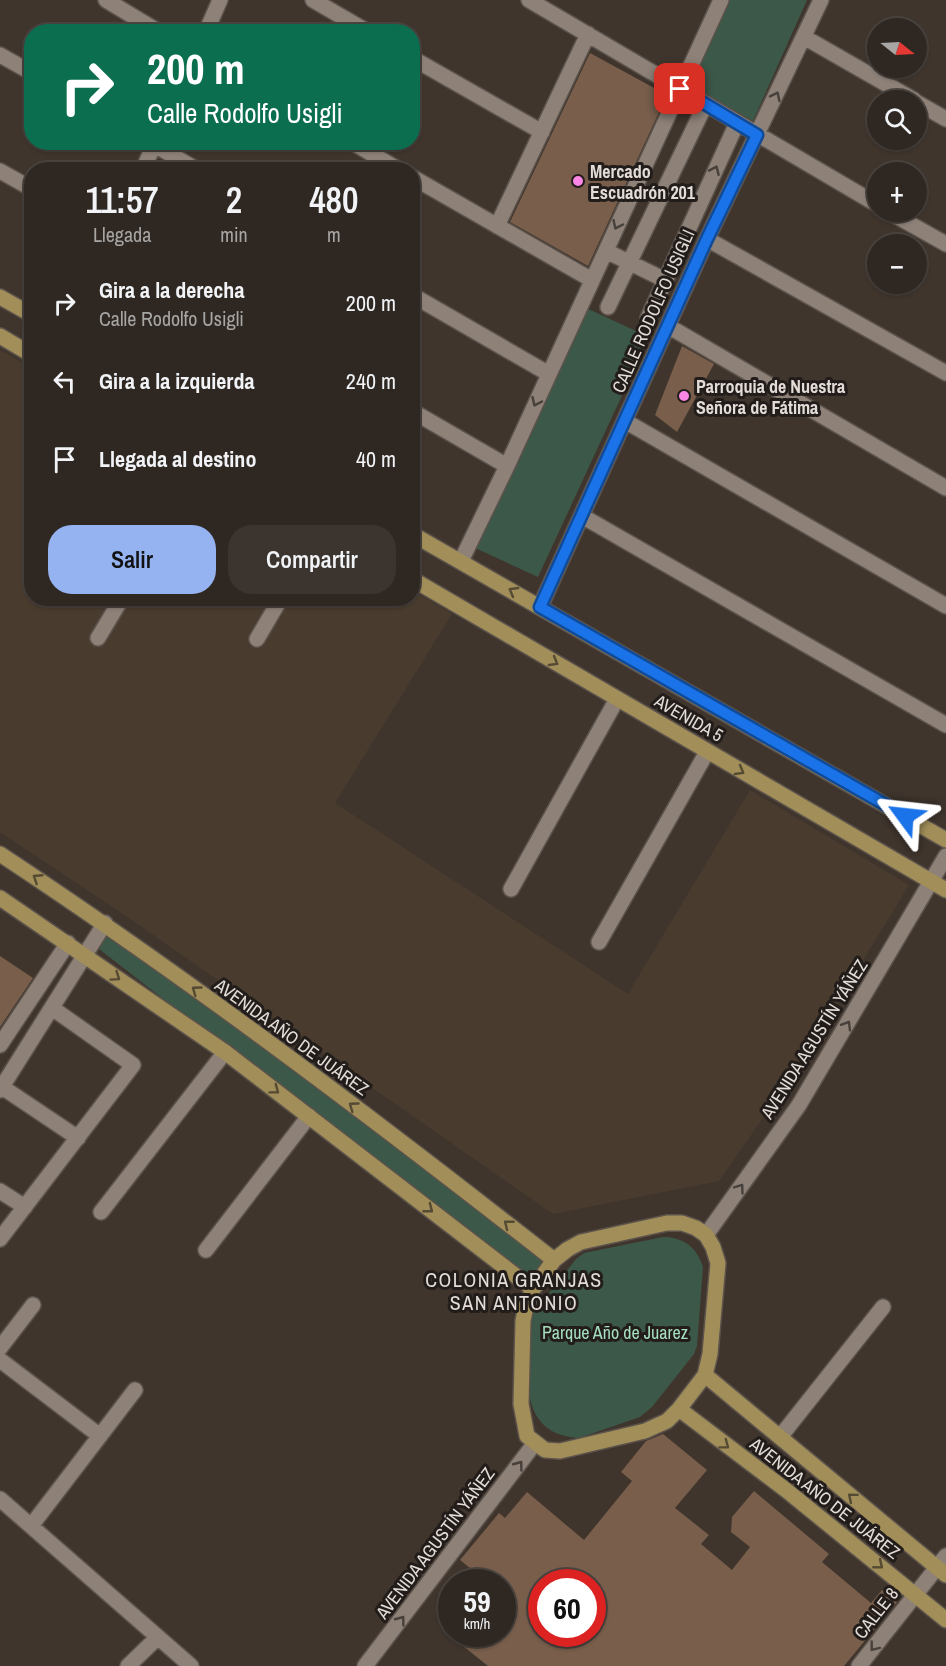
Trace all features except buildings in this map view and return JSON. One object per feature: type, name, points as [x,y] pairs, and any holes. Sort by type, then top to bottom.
[{"type":"main road","points":[[0,297],[24,310]]},
{"type":"main road","points":[[0,336],[24,350]]},
{"type":"main road","name":"AVENIDA 5","points":[[420,538],[946,840]]},
{"type":"main road","name":"AVENIDA 5","points":[[420,584],[946,890]]},
{"type":"main road","name":"AVENIDA AÑO DE JUÁREZ","points":[[0,854],[105,923],[407,1145],[554,1260]]},
{"type":"main road","points":[[0,898],[225,1052],[533,1290]]},
{"type":"main road","points":[[667,1223],[696,1228],[706,1235],[718,1263],[710,1354],[705,1375],[679,1409],[667,1421],[634,1434],[560,1451],[545,1450],[535,1443],[527,1436],[520,1404],[523,1321],[533,1290],[554,1260],[580,1242],[667,1223]]},
{"type":"main road","name":"AVENIDA AÑO DE JUÁREZ","points":[[705,1375],[943,1566]]},
{"type":"main road","name":"AVENIDA AÑO DE JUÁREZ","points":[[679,1409],[786,1490],[946,1620]]},
{"type":"street","points":[[106,0],[146,24]]},
{"type":"street","points":[[210,24],[220,0]]},
{"type":"street","points":[[313,0],[354,24]]},
{"type":"street","points":[[529,0],[867,199]]},
{"type":"street","points":[[461,561],[721,0]]},
{"type":"street","name":"CALLE RODOLFO USIGLI","points":[[540,607],[707,239],[821,0]]},
{"type":"street","points":[[497,226],[588,34]]},
{"type":"street","points":[[804,37],[896,90]]},
{"type":"street","points":[[0,55],[24,68]]},
{"type":"street","points":[[420,62],[542,132]]},
{"type":"street","points":[[608,307],[705,105]]},
{"type":"street","points":[[927,108],[946,119]]},
{"type":"street","points":[[648,318],[737,123]]},
{"type":"street","points":[[164,150],[184,162]]},
{"type":"street","points":[[365,150],[386,162]]},
{"type":"street","points":[[0,171],[24,184]]},
{"type":"street","points":[[420,182],[592,280]]},
{"type":"street","points":[[907,222],[946,244]]},
{"type":"street","points":[[707,239],[946,373]]},
{"type":"street","points":[[606,251],[665,280]]},
{"type":"street","points":[[420,300],[549,374]]},
{"type":"street","points":[[668,326],[946,488]]},
{"type":"street","points":[[420,416],[507,466]]},
{"type":"street","points":[[625,421],[946,606]]},
{"type":"street","points":[[582,516],[946,725]]},
{"type":"street","points":[[98,638],[117,606]]},
{"type":"street","points":[[257,639],[276,606]]},
{"type":"street","points":[[511,889],[617,699]]},
{"type":"street","points":[[600,942],[707,752]]},
{"type":"street","name":"AVENIDA AGUSTÍN YÁÑEZ","points":[[706,1235],[799,1105],[946,856]]},
{"type":"street","points":[[78,1138],[1,1089],[105,923]]},
{"type":"street","points":[[0,1045],[68,943]]},
{"type":"street","points":[[0,1239],[132,1065],[52,1008]]},
{"type":"street","points":[[101,1212],[225,1052]]},
{"type":"street","points":[[206,1250],[309,1116]]},
{"type":"street","points":[[0,1191],[25,1207]]},
{"type":"street","points":[[0,1348],[33,1305]]},
{"type":"street","points":[[780,1437],[883,1307]]},
{"type":"street","points":[[0,1360],[100,1436]]},
{"type":"street","points":[[31,1526],[135,1390]]},
{"type":"street","name":"AVENIDA AGUSTÍN YÁÑEZ","points":[[365,1666],[535,1443]]},
{"type":"street","points":[[0,1499],[190,1666]]},
{"type":"street","name":"CALLE 8","points":[[859,1666],[915,1595],[943,1566]]},
{"type":"street","points":[[128,1666],[157,1638]]},
{"type":"shaded area","points":[[0,350],[24,364],[24,606],[420,606],[420,595],[452,614],[335,803],[628,994],[750,790],[909,885],[795,1072],[719,1181],[553,1214],[116,909],[0,832]]},
{"type":"green space","points":[[727,0],[807,0],[753,121],[688,84]]},
{"type":"green space","points":[[584,307],[649,337],[538,577],[473,547]]},
{"type":"green space","points":[[111,936],[551,1258],[531,1285],[99,949],[105,938]]},
{"type":"green space","name":"Parque Año de Juarez","points":[[670,1237],[688,1244],[697,1254],[703,1267],[697,1346],[694,1354],[652,1407],[640,1417],[579,1438],[558,1434],[543,1424],[534,1410],[529,1394],[528,1356],[531,1318],[534,1312],[576,1259],[584,1253]]},
{"type":"place","name":"Mercado Escuadrón 201","points":[[578,181]]},
{"type":"place","name":"Parroquia de Nuestra Señora de Fátima","points":[[684,396]]},
{"type":"district","name":"COLONIA GRANJAS SAN ANTONIO","points":[[514,1290]]},
{"type":"route","points":[[680,89],[757,135],[707,239],[540,607],[905,816]]}]
